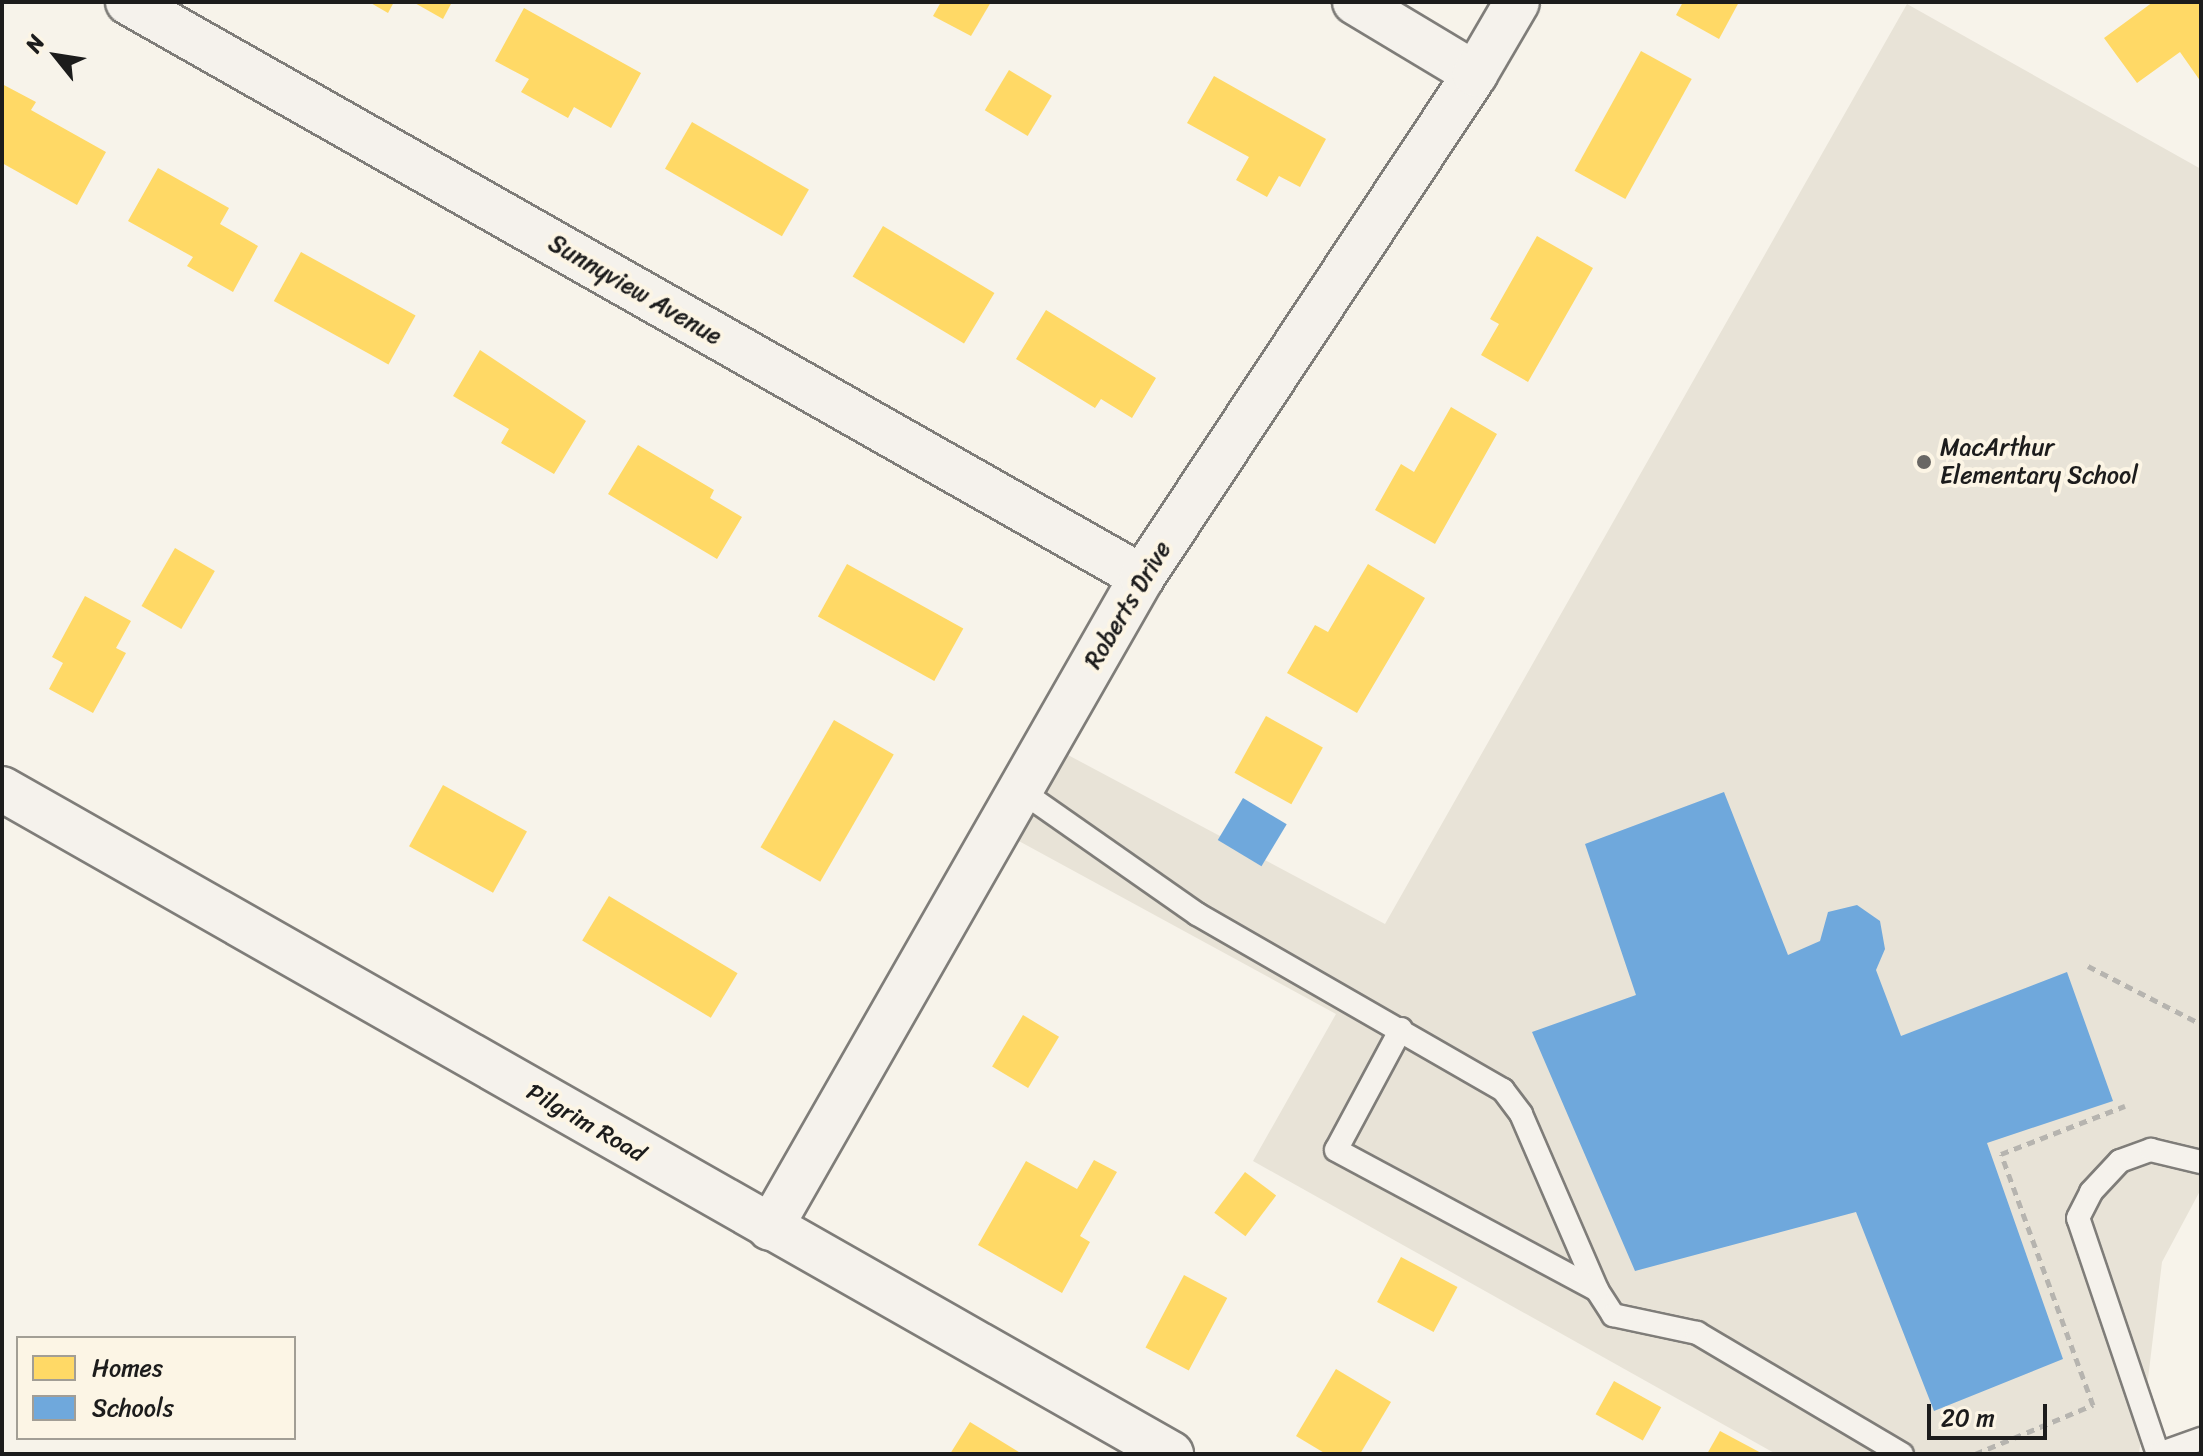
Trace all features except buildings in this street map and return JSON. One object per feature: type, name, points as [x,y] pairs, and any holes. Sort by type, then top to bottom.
[{"type":"street","name":"Sunnyview Avenue","points":[[128,2],[1142,577]]},
{"type":"street","points":[[1355,2],[1475,74]]},
{"type":"street","name":"Roberts Drive","points":[[770,1228],[1142,577],[1475,74],[1517,2]]},
{"type":"street","name":"Pilgrim Road","points":[[2,789],[1171,1454]]},
{"type":"lane","points":[[1020,790],[1197,914],[1503,1090],[1521,1114],[1597,1290],[1613,1315],[1697,1333],[1902,1454]]},
{"type":"lane","points":[[1401,1029],[1336,1150],[1597,1290]]},
{"type":"lane","points":[[2201,1162],[2151,1150],[2120,1161],[2091,1192],[2078,1218],[2158,1454],[2201,1439]]},
{"type":"path","points":[[2088,966],[2201,1024]]},
{"type":"path","points":[[1975,1454],[2093,1405],[2001,1154],[2125,1106]]},
{"type":"shaded area","name":"MacArthur Elementary School","points":[[1907,4],[2201,169],[2201,1189],[2162,1262],[2139,1454],[1776,1454],[1253,1161],[1336,1014],[1017,840],[1068,755],[1385,924]]},
{"type":"place","name":"MacArthur Elementary School","points":[[1924,462]]}]
